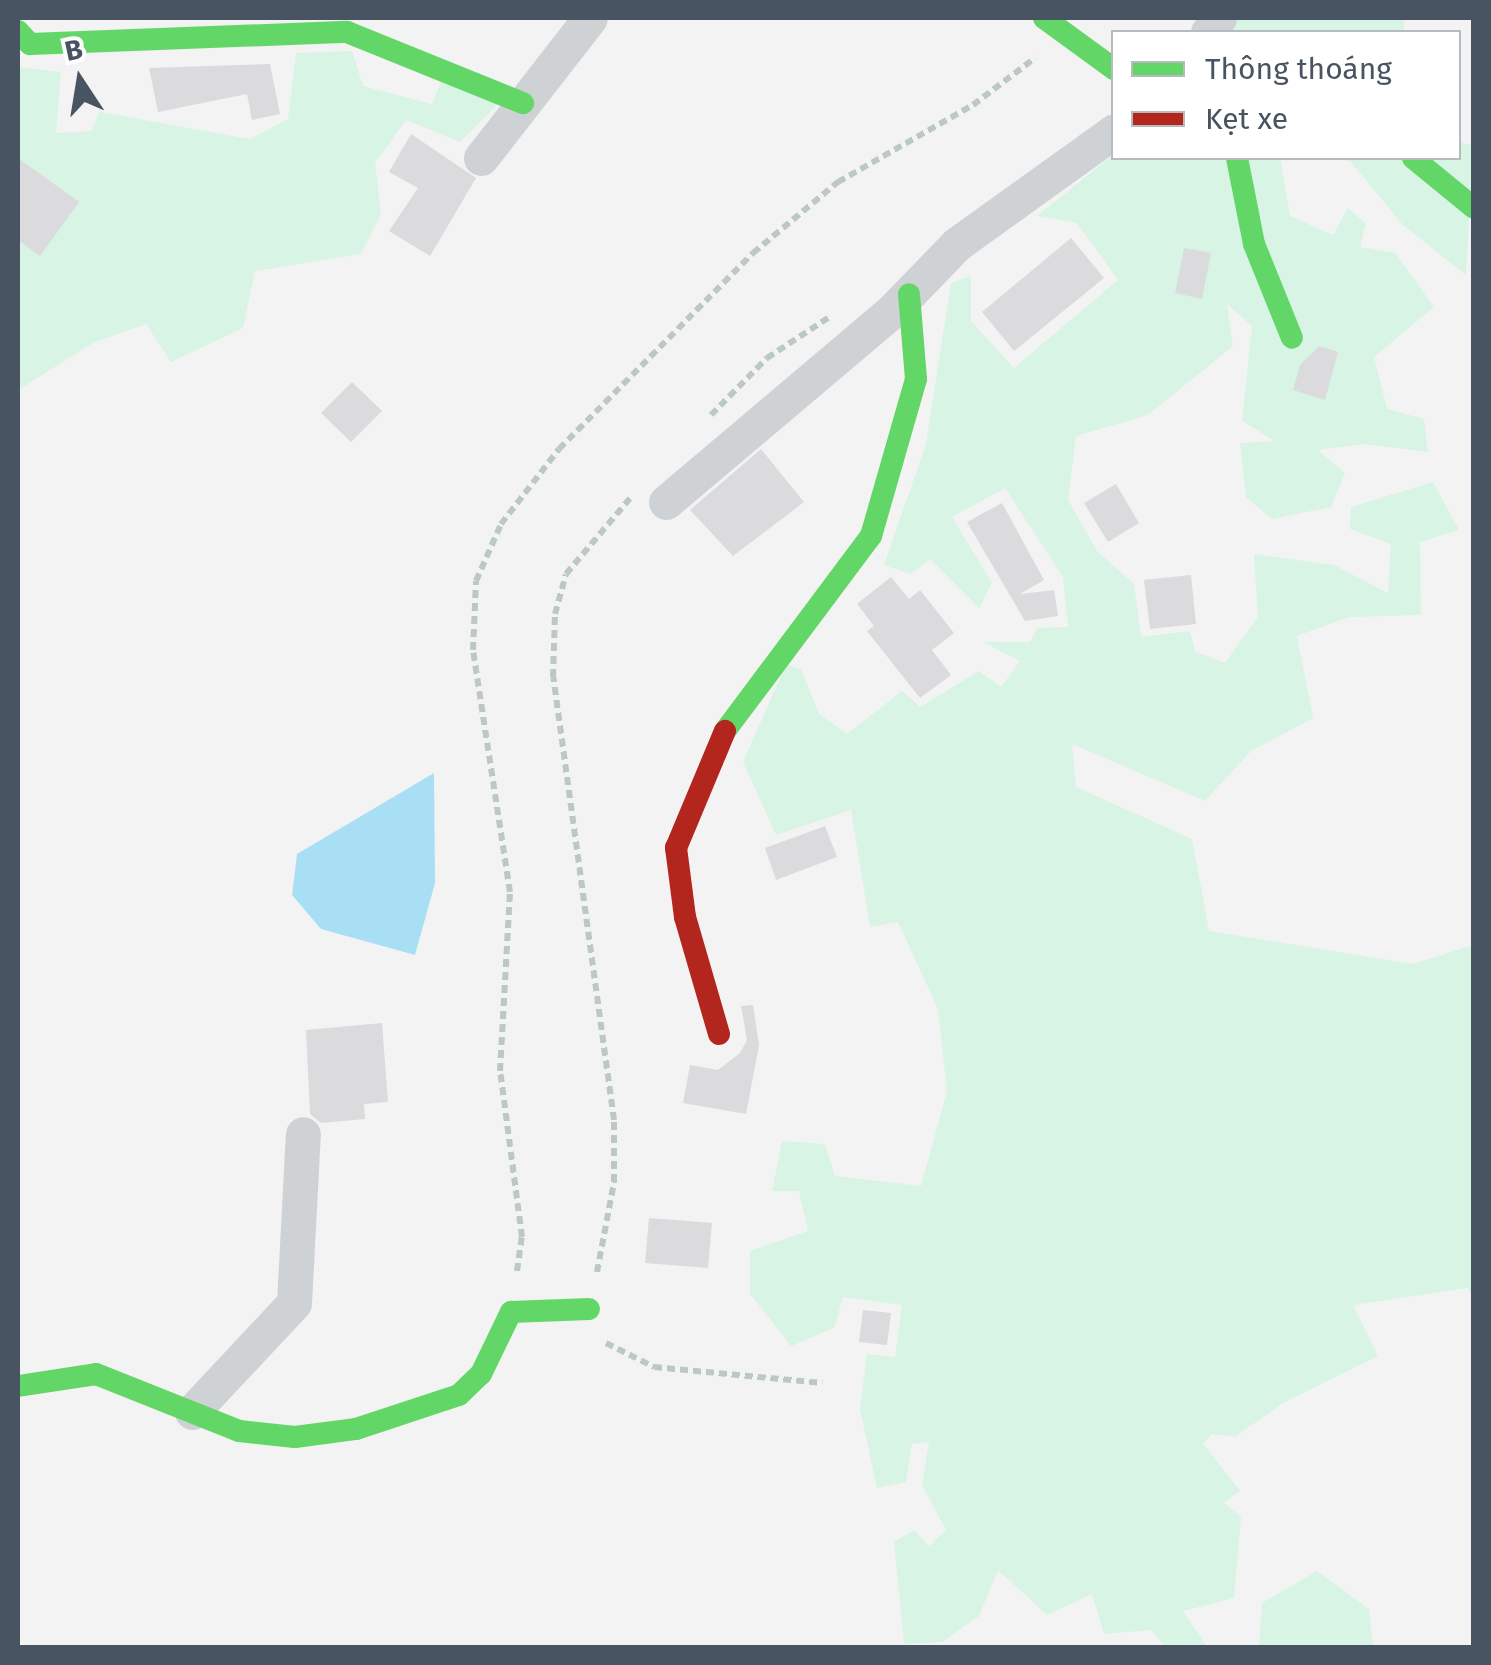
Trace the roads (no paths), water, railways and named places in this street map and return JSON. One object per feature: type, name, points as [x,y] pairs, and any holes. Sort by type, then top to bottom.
[{"type":"street","points":[[481,158],[590,18]]},
{"type":"street","points":[[18,31],[30,44],[346,32],[524,103]]},
{"type":"street","points":[[1061,31],[1111,66]]},
{"type":"street","points":[[666,502],[909,294],[957,244],[1111,134]]},
{"type":"street","points":[[1237,160],[1254,244],[1292,338]]},
{"type":"street","points":[[1415,160],[1474,208]]},
{"type":"street","points":[[719,1034],[685,917],[676,848],[722,736],[757,679],[870,536],[916,378],[909,294]]},
{"type":"street","points":[[192,1412],[294,1302],[303,1134]]},
{"type":"street","points":[[18,1386],[96,1374],[239,1431],[295,1438],[356,1428],[459,1395],[481,1374],[510,1312],[546,1304],[590,1309]]},
{"type":"water","points":[[434,773],[435,883],[415,955],[321,929],[292,895],[297,854]]}]
